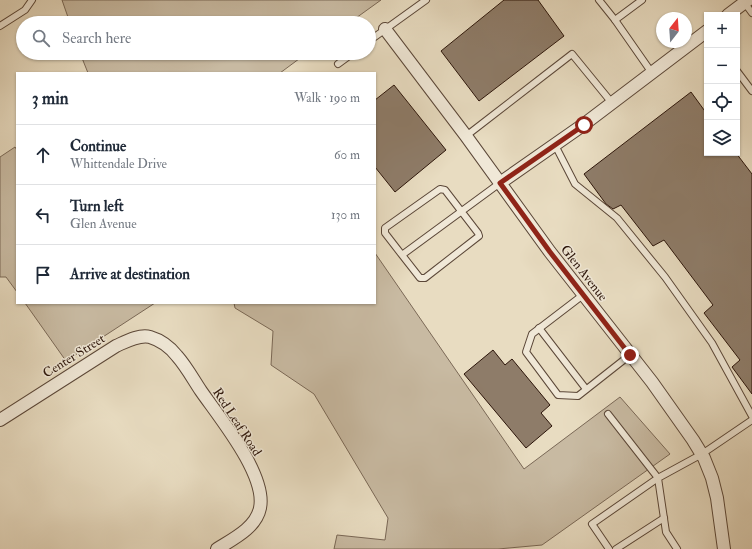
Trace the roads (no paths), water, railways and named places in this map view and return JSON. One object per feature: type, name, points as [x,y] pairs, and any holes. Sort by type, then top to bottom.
[{"type":"street","points":[[732,12],[746,1]]},
{"type":"street","name":"Glen Avenue","points":[[385,30],[466,136],[583,295],[681,421],[702,454],[712,478],[717,498],[724,549]]},
{"type":"street","points":[[500,183],[556,145],[704,33]]},
{"type":"street","name":"Center Street","points":[[0,420],[126,342],[148,336],[168,347]]},
{"type":"street","name":"Red Leaf Road","points":[[168,347],[177,356],[241,448],[256,481],[260,495],[260,508],[257,517],[251,526],[217,549]]},
{"type":"lane","points":[[0,26],[25,10],[32,0]]},
{"type":"lane","points":[[376,37],[426,0]]},
{"type":"lane","points":[[599,0],[652,73]]},
{"type":"lane","points":[[615,20],[642,0]]},
{"type":"lane","points":[[746,1],[752,13]]},
{"type":"lane","points":[[466,136],[572,54],[612,103]]},
{"type":"lane","points":[[338,64],[343,60]]},
{"type":"lane","points":[[740,75],[752,91]]},
{"type":"lane","points":[[556,145],[576,184],[617,218],[665,276],[712,343],[752,416]]},
{"type":"lane","points":[[402,255],[500,183]]},
{"type":"lane","points":[[440,189],[445,190],[478,233],[478,239],[423,279],[420,278],[402,255],[385,233],[385,228],[440,189]]},
{"type":"lane","points":[[583,295],[532,334],[526,352],[558,395],[578,396],[630,355]]},
{"type":"lane","points":[[539,328],[586,390]]},
{"type":"lane","points":[[608,414],[658,478],[666,532],[677,549]]},
{"type":"lane","points":[[609,549],[592,524],[658,478],[702,454],[752,420]]},
{"type":"lane","points":[[616,549],[664,518]]}]
